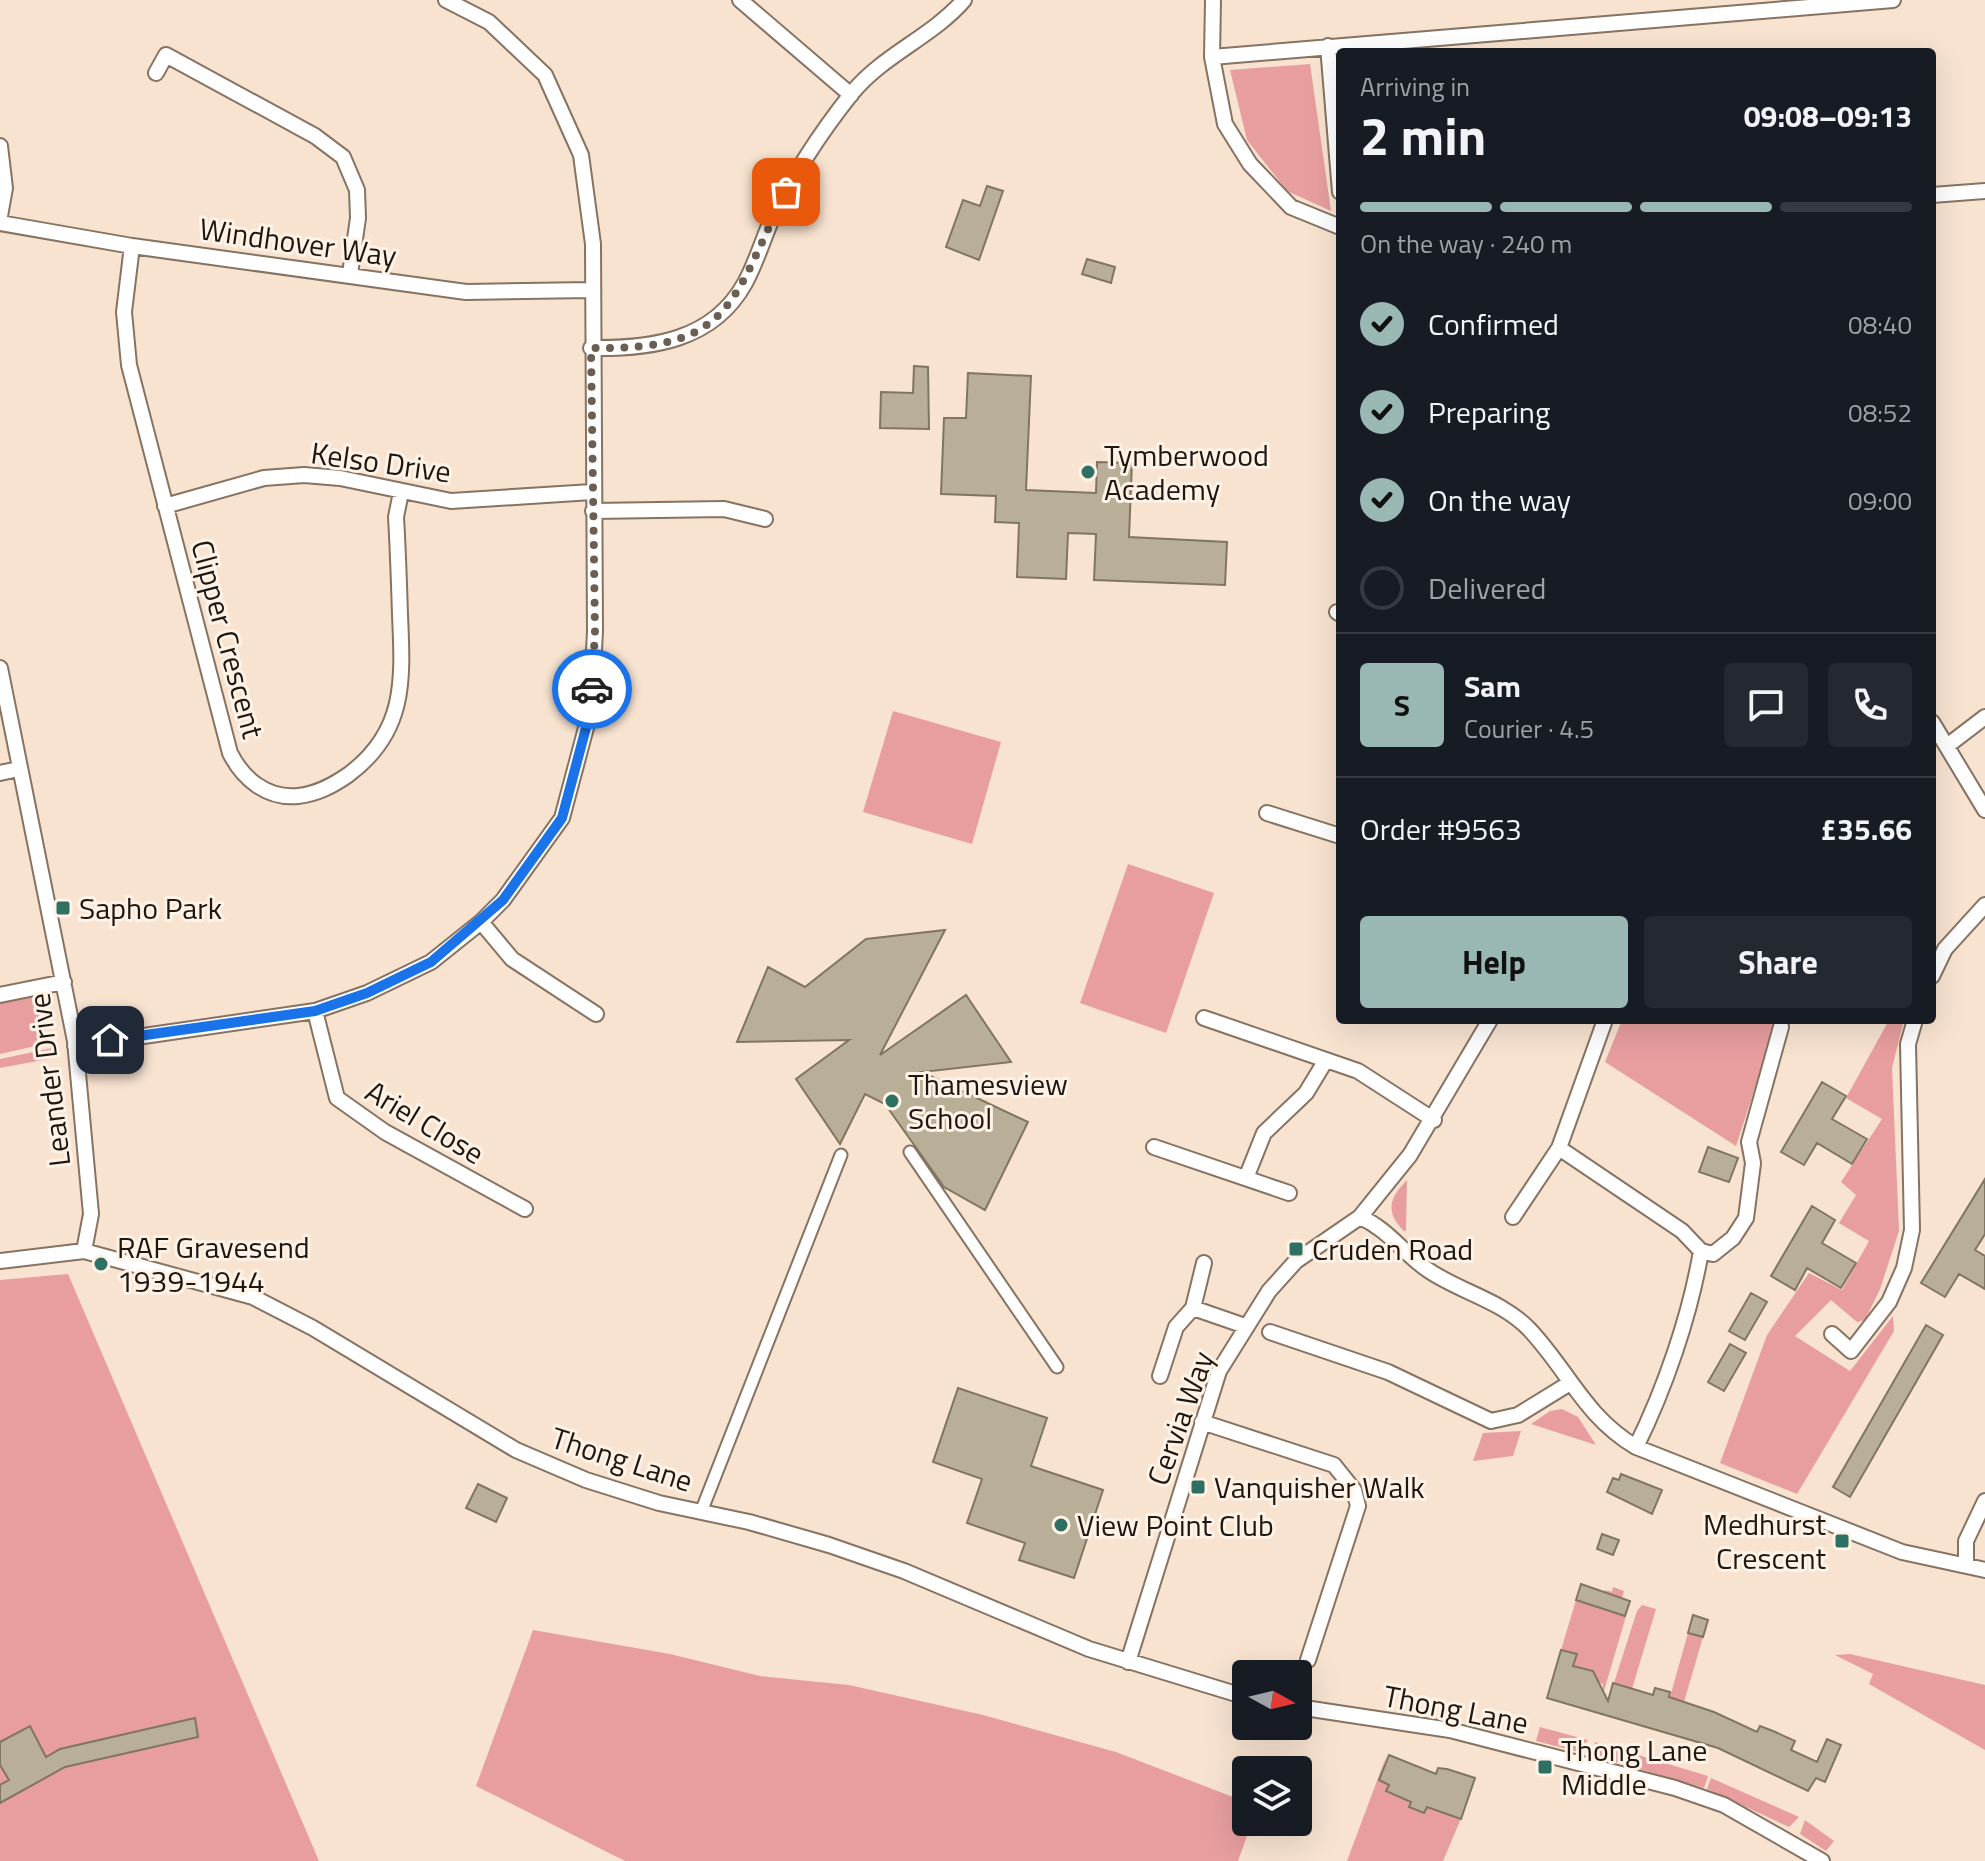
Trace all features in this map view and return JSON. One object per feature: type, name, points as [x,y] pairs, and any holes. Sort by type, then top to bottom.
[{"type":"street","points":[[75,1046],[315,1011],[367,993],[431,962],[481,922],[503,900],[562,818],[591,709],[595,631],[590,290],[593,244],[581,155],[545,75],[489,22],[446,0]]},
{"type":"street","points":[[740,0],[851,95]]},
{"type":"street","points":[[591,348],[635,349],[670,342],[699,330],[725,310],[744,285],[770,224],[805,158],[851,95],[889,56],[943,20],[964,0]]},
{"type":"street","points":[[1213,0],[1212,57],[1225,124],[1250,164],[1291,207],[1336,225]]},
{"type":"street","points":[[1212,57],[1893,0]]},
{"type":"street","points":[[1328,46],[1336,143]]},
{"type":"street","points":[[156,73],[166,55],[315,136],[343,157],[357,190],[358,218],[350,274]]},
{"type":"street","points":[[0,146],[0,216]]},
{"type":"street","points":[[1936,195],[1985,191]]},
{"type":"street","name":"Windhover Way","points":[[0,223],[132,246],[466,292],[590,290]]},
{"type":"street","name":"Clipper Crescent","points":[[132,246],[124,337],[230,753],[247,779],[289,797],[315,794],[355,769],[383,740],[401,690],[396,517],[401,492]]},
{"type":"street","name":"Kelso Drive","points":[[165,506],[264,478],[304,475],[340,478],[451,501],[592,492]]},
{"type":"street","points":[[593,511],[724,509],[765,519]]},
{"type":"street","name":"Leander Drive","points":[[0,668],[75,1046],[91,1214],[84,1251]]},
{"type":"street","points":[[1947,746],[1985,717]]},
{"type":"street","points":[[1936,728],[1985,810]]},
{"type":"street","points":[[0,773],[19,769]]},
{"type":"street","points":[[1267,813],[1336,835]]},
{"type":"street","points":[[1936,968],[1945,949],[1985,905]]},
{"type":"street","points":[[481,922],[512,959],[596,1014]]},
{"type":"street","points":[[1936,943],[1945,949]]},
{"type":"street","points":[[0,995],[64,982]]},
{"type":"street","name":"Ariel Close","points":[[315,1011],[337,1098],[376,1127],[525,1209]]},
{"type":"street","points":[[1204,1018],[1370,1076],[1434,1120]]},
{"type":"street","name":"Cervia Way","points":[[1128,1662],[1219,1371],[1245,1326],[1296,1261],[1360,1217],[1434,1120],[1488,1024]]},
{"type":"street","points":[[1513,1217],[1559,1148],[1604,1024]]},
{"type":"street","points":[[1832,1334],[1851,1351],[1889,1302],[1904,1268],[1912,1230],[1908,1044],[1914,1024]]},
{"type":"street","points":[[1559,1148],[1682,1231],[1701,1251],[1713,1254],[1733,1238],[1746,1218],[1753,1163],[1749,1142],[1781,1027]]},
{"type":"street","points":[[1246,1178],[1264,1133],[1306,1093],[1326,1060]]},
{"type":"street","points":[[1154,1147],[1289,1193]]},
{"type":"street","points":[[910,1152],[1057,1367]]},
{"type":"street","points":[[701,1512],[841,1155]]},
{"type":"street","points":[[1360,1217],[1380,1227],[1428,1270],[1514,1316],[1539,1341],[1601,1423],[1636,1447],[1902,1552],[1985,1570]]},
{"type":"street","name":"Thong Lane","points":[[0,1261],[84,1251],[253,1297],[313,1328],[516,1450],[621,1493],[801,1536],[904,1571],[1128,1662],[1232,1693]]},
{"type":"street","points":[[1636,1447],[1655,1404],[1696,1280],[1701,1251]]},
{"type":"street","points":[[1160,1376],[1176,1327],[1193,1308],[1204,1263]]},
{"type":"street","points":[[1193,1308],[1245,1326]]},
{"type":"street","points":[[1270,1332],[1388,1372],[1491,1421],[1518,1415],[1570,1383]]},
{"type":"street","points":[[1202,1422],[1334,1465],[1354,1490],[1358,1506],[1308,1660]]},
{"type":"street","points":[[1966,1565],[1966,1541],[1985,1501]]},
{"type":"street","name":"Thong Lane","points":[[1312,1709],[1450,1730],[1675,1788],[1744,1815],[1822,1861]]},
{"type":"shaded area","points":[[1310,64],[1331,211],[1287,191],[1247,140],[1230,70]]},
{"type":"shaded area","points":[[893,711],[1001,742],[972,844],[863,812]]},
{"type":"shaded area","points":[[1128,864],[1214,893],[1166,1033],[1080,1003]]},
{"type":"shaded area","points":[[36,994],[44,1044],[0,1054],[0,1001]]},
{"type":"shaded area","points":[[1620,1024],[1776,1024],[1736,1146],[1605,1062]]},
{"type":"shaded area","points":[[1887,1024],[1903,1024],[1892,1068],[1899,1231],[1880,1289],[1865,1320],[1857,1322],[1831,1300],[1795,1336],[1850,1371],[1893,1316],[1894,1331],[1797,1494],[1720,1463],[1767,1335],[1809,1273],[1842,1290],[1869,1241],[1839,1223],[1856,1195],[1841,1182],[1882,1119],[1846,1098]]},
{"type":"shaded area","points":[[57,1047],[59,1057],[0,1068],[0,1059]]},
{"type":"shaded area","points":[[1407,1180],[1404,1231],[1394,1218],[1392,1205],[1396,1193]]},
{"type":"shaded area","points":[[68,1274],[319,1861],[0,1861],[0,1280]]},
{"type":"shaded area","points":[[1562,1409],[1578,1417],[1596,1445],[1531,1424],[1550,1411]]},
{"type":"shaded area","points":[[1521,1431],[1513,1456],[1473,1461],[1483,1433]]},
{"type":"shaded area","points":[[1613,1587],[1624,1591],[1618,1614],[1626,1616],[1601,1701],[1603,1684],[1594,1681],[1593,1671],[1572,1670],[1576,1655],[1561,1650],[1576,1600],[1599,1607],[1605,1590],[1612,1592]]},
{"type":"shaded area","points":[[1642,1605],[1656,1609],[1632,1689],[1615,1684],[1604,1714],[1637,1611]]},
{"type":"shaded area","points":[[533,1630],[670,1654],[760,1676],[849,1685],[983,1715],[1116,1752],[1232,1797],[1232,1836],[1247,1836],[1238,1861],[625,1861],[476,1786]]},
{"type":"shaded area","points":[[1688,1633],[1703,1637],[1684,1702],[1670,1697]]},
{"type":"shaded area","points":[[1850,1654],[1985,1685],[1985,1750],[1869,1684],[1873,1674],[1835,1655]]},
{"type":"shaded area","points":[[1540,1727],[1588,1740],[1579,1752],[1536,1741]]},
{"type":"shaded area","points":[[1595,1742],[1708,1776],[1704,1788],[1594,1756]]},
{"type":"shaded area","points":[[1387,1754],[1379,1780],[1389,1785],[1386,1792],[1411,1802],[1409,1807],[1416,1810],[1422,1795],[1465,1809],[1443,1861],[1347,1861]]},
{"type":"shaded area","points":[[1711,1778],[1799,1817],[1789,1827],[1707,1789]]},
{"type":"shaded area","points":[[1805,1820],[1834,1841],[1826,1851],[1800,1834]]},
{"type":"building","points":[[987,186],[1003,191],[979,260],[946,247],[963,200],[980,206]]},
{"type":"building","points":[[1087,259],[1115,267],[1111,283],[1082,274]]},
{"type":"building","points":[[914,366],[928,367],[929,429],[880,428],[881,392],[913,393]]},
{"type":"building","points":[[968,373],[1031,376],[1026,490],[1096,493],[1097,462],[1132,463],[1129,537],[1227,542],[1225,585],[1094,580],[1096,534],[1068,533],[1066,579],[1017,577],[1019,523],[995,522],[996,496],[941,494],[944,418],[966,418]]},
{"type":"building","points":[[945,930],[880,1055],[966,995],[1011,1062],[922,1072],[1028,1122],[985,1210],[944,1187],[885,1104],[865,1094],[840,1144],[796,1079],[849,1040],[737,1042],[768,967],[805,987],[866,939]]},
{"type":"building","points":[[1822,1082],[1846,1096],[1832,1119],[1867,1139],[1852,1164],[1817,1143],[1804,1165],[1781,1152]]},
{"type":"building","points":[[1708,1147],[1738,1158],[1729,1182],[1699,1172]]},
{"type":"building","points":[[1985,1179],[1985,1234],[1975,1250],[1985,1256],[1985,1289],[1959,1274],[1945,1297],[1921,1283]]},
{"type":"building","points":[[1812,1206],[1835,1220],[1822,1243],[1856,1263],[1841,1288],[1807,1268],[1795,1290],[1771,1276]]},
{"type":"building","points":[[1751,1293],[1767,1302],[1745,1340],[1729,1331]]},
{"type":"building","points":[[1926,1325],[1943,1335],[1850,1497],[1833,1487]]},
{"type":"building","points":[[1730,1344],[1746,1353],[1724,1391],[1708,1382]]},
{"type":"building","points":[[958,1388],[1047,1418],[1031,1466],[1103,1490],[1074,1578],[1019,1560],[1025,1543],[967,1523],[982,1479],[933,1462]]},
{"type":"building","points":[[1621,1474],[1662,1490],[1652,1514],[1607,1492],[1613,1478],[1619,1480]]},
{"type":"building","points":[[478,1484],[507,1498],[496,1522],[466,1508]]},
{"type":"building","points":[[1602,1534],[1619,1540],[1613,1555],[1597,1549]]},
{"type":"building","points":[[1581,1584],[1630,1601],[1625,1616],[1576,1600]]},
{"type":"building","points":[[1693,1615],[1708,1620],[1703,1637],[1688,1633]]},
{"type":"building","points":[[1561,1650],[1577,1654],[1573,1666],[1593,1671],[1608,1701],[1613,1683],[1653,1695],[1655,1688],[1670,1692],[1669,1697],[1714,1712],[1757,1732],[1760,1726],[1795,1741],[1791,1750],[1817,1762],[1827,1739],[1841,1745],[1825,1782],[1816,1778],[1808,1791],[1718,1748],[1547,1698]]},
{"type":"building","points":[[195,1718],[198,1737],[65,1767],[0,1803],[0,1785],[9,1780],[0,1765],[0,1742],[30,1726],[46,1757],[60,1749]]},
{"type":"building","points":[[1389,1755],[1436,1774],[1438,1768],[1475,1778],[1461,1819],[1427,1807],[1424,1813],[1409,1807],[1411,1802],[1386,1791],[1389,1785],[1379,1780]]},
{"type":"way so far","points":[[592,689],[595,631],[591,348],[635,349],[670,342],[699,330],[725,310],[744,285],[786,192]]},
{"type":"place","name":"Tymberwood Academy","points":[[1088,472]]},
{"type":"place","name":"Sapho Park","points":[[63,908]]},
{"type":"place","name":"Thamesview School","points":[[892,1101]]},
{"type":"place","name":"Cruden Road","points":[[1296,1249]]},
{"type":"place","name":"RAF Gravesend 1939-1944","points":[[101,1264]]},
{"type":"place","name":"Vanquisher Walk","points":[[1198,1487]]},
{"type":"place","name":"View Point Club","points":[[1061,1525]]},
{"type":"place","name":"Medhurst Crescent","points":[[1842,1541]]},
{"type":"place","name":"Thong Lane Middle","points":[[1545,1767]]},
{"type":"route","points":[[110,1040],[315,1011],[367,993],[431,962],[503,900],[562,818],[591,709],[592,689]]}]
